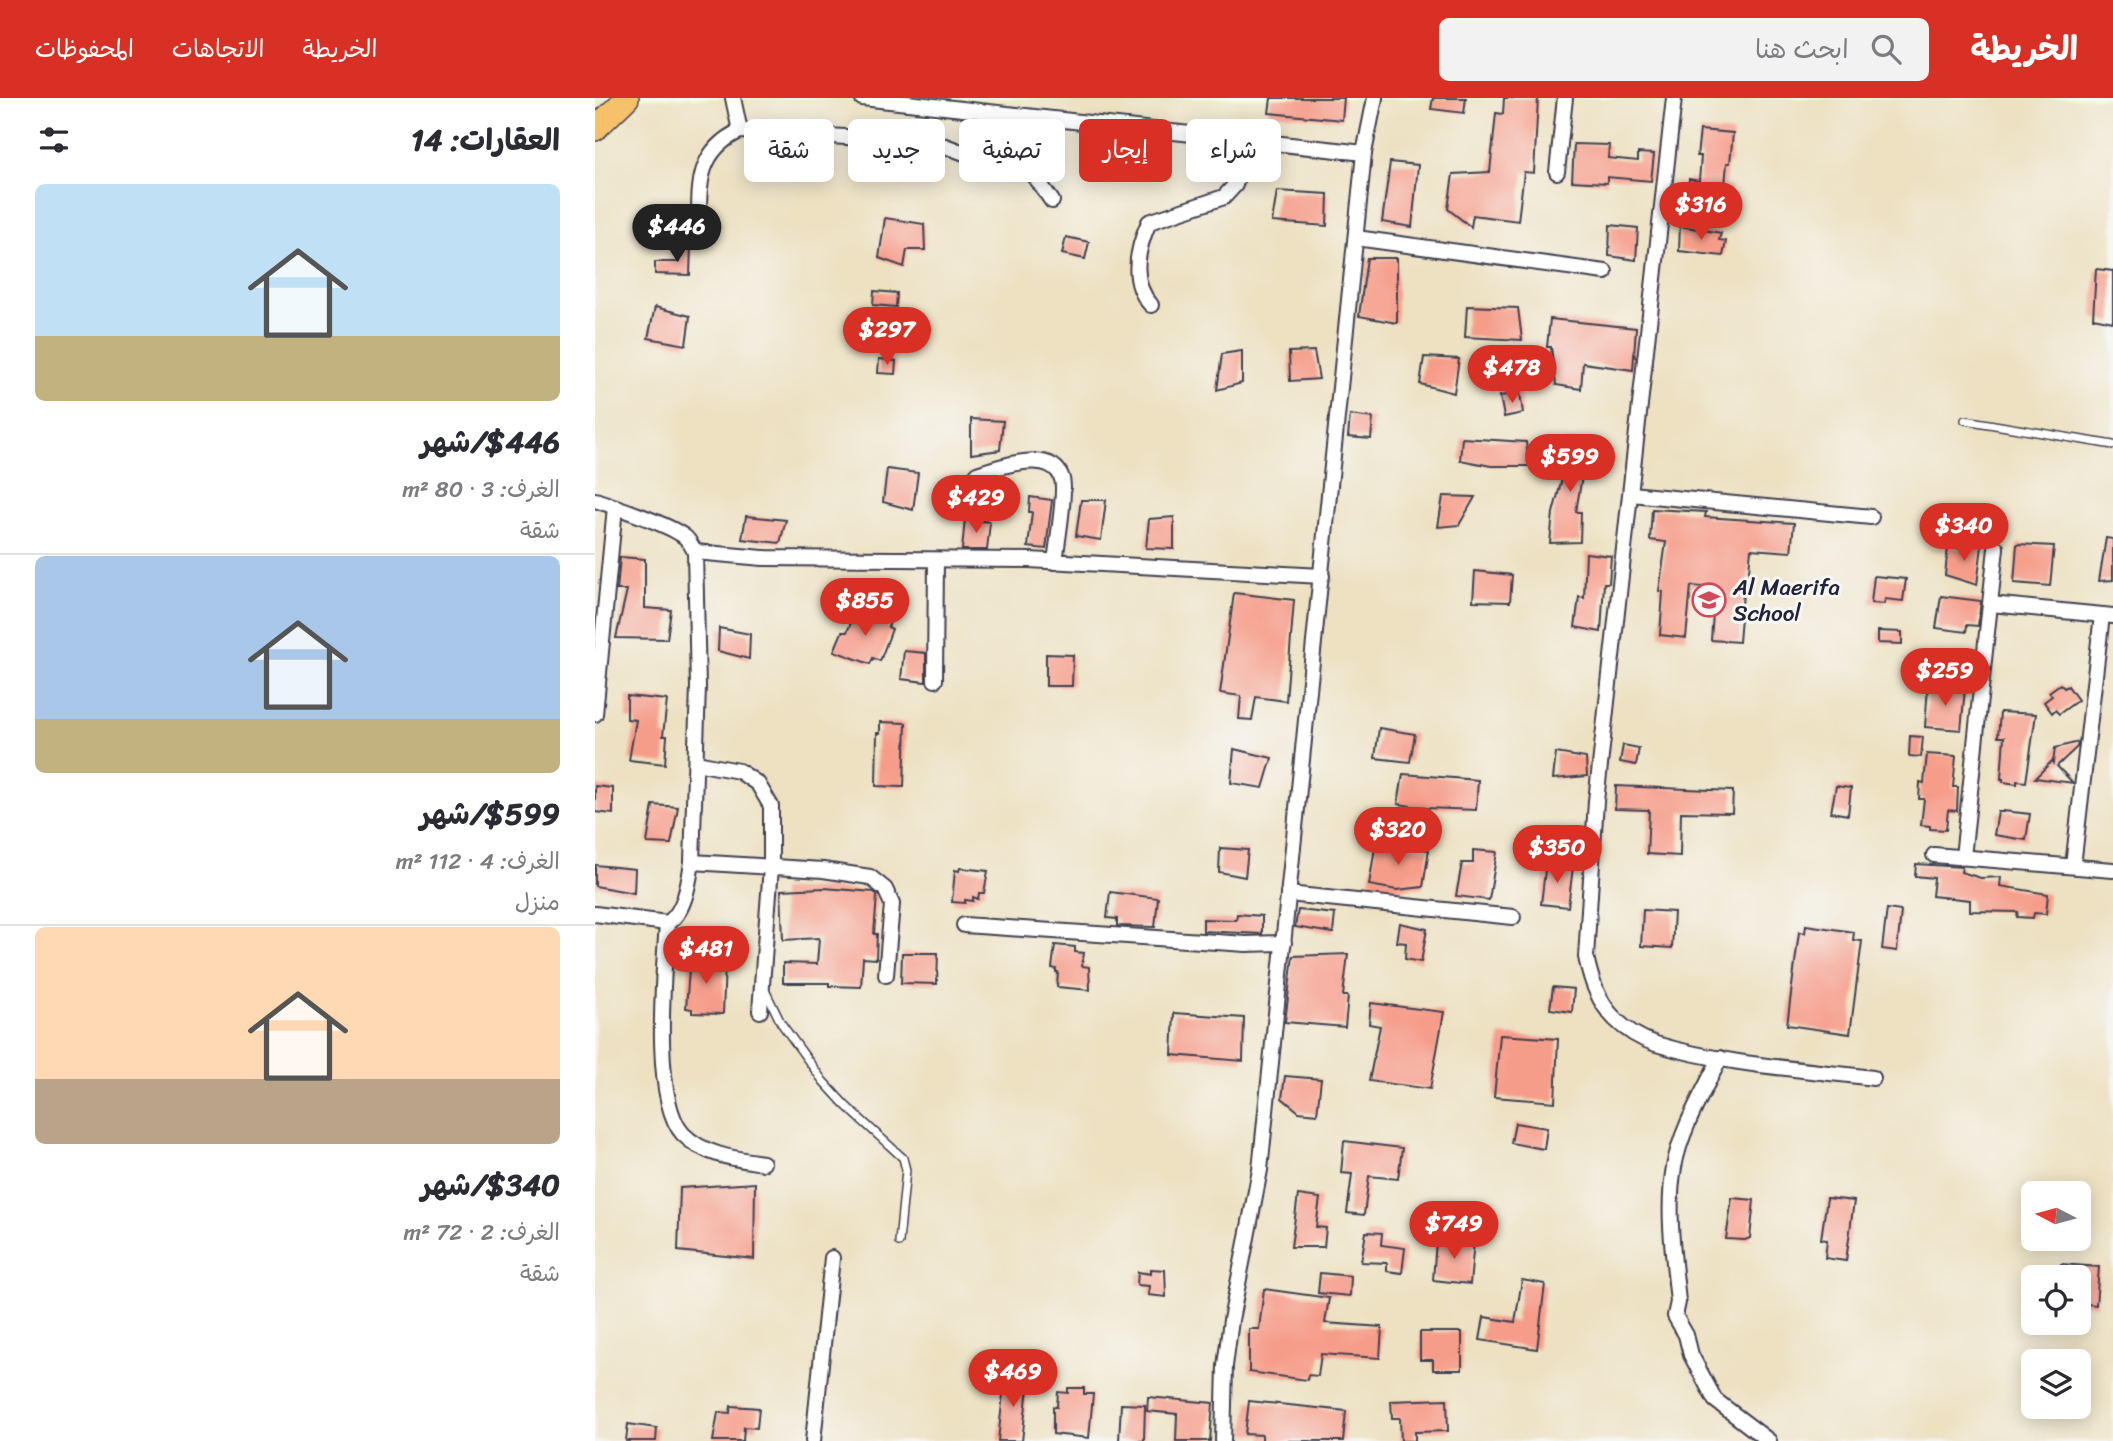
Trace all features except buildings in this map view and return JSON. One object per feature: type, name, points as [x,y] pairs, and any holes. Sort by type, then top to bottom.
[{"type":"main road","points":[[595,129],[627,98]]},
{"type":"street","points":[[733,98],[740,131]]},
{"type":"street","points":[[862,98],[1186,134]]},
{"type":"street","points":[[1223,1441],[1225,1366],[1231,1320],[1260,1170],[1364,153],[1375,98]]},
{"type":"street","points":[[1557,172],[1565,98]]},
{"type":"street","points":[[1674,98],[1597,800],[1586,957],[1591,980],[1601,1001],[1615,1019],[1634,1034],[1655,1043],[1720,1058],[1873,1079]]},
{"type":"street","points":[[699,239],[702,169],[716,145],[740,131],[938,144],[1006,168],[1028,171],[1036,177],[1052,201]]},
{"type":"street","points":[[1281,145],[1364,153]]},
{"type":"street","points":[[1151,305],[1140,291],[1138,275],[1141,242],[1149,222],[1224,197],[1231,191],[1234,182]]},
{"type":"street","points":[[1356,238],[1605,272]]},
{"type":"street","points":[[977,474],[1017,462],[1037,461],[1051,464],[1058,470],[1063,486],[1055,562]]},
{"type":"street","points":[[1631,494],[1871,517]]},
{"type":"street","points":[[595,500],[685,537],[695,552],[698,687],[692,862],[687,889],[676,914],[667,923],[660,1025],[671,1112],[675,1124],[685,1136],[705,1149],[723,1156],[763,1163]]},
{"type":"street","points":[[595,714],[615,507]]},
{"type":"street","points":[[1963,858],[1997,548]]},
{"type":"street","points":[[695,552],[763,558],[1055,562],[1322,576]]},
{"type":"street","points":[[935,680],[936,560]]},
{"type":"street","points":[[1991,604],[2108,615],[2073,866]]},
{"type":"street","points":[[696,763],[739,771],[758,784],[771,806],[771,867],[760,1011]]},
{"type":"street","points":[[1934,855],[2113,870]]},
{"type":"street","points":[[692,862],[855,873],[870,877],[885,889],[892,904],[886,975]]},
{"type":"street","points":[[1288,894],[1513,917]]},
{"type":"street","points":[[595,914],[667,923]]},
{"type":"street","points":[[964,925],[1221,942],[1284,943]]},
{"type":"street","points":[[1720,1058],[1682,1137],[1674,1166],[1671,1191],[1678,1303],[1675,1317],[1715,1400],[1769,1441]]},
{"type":"street","points":[[813,1441],[832,1258]]},
{"type":"lane","points":[[1965,420],[2113,445]]},
{"type":"lane","points":[[762,985],[781,1023],[823,1082],[903,1158],[906,1170],[899,1242]]},
{"type":"place","name":"Al Maerifa School","points":[[1709,600]]}]
